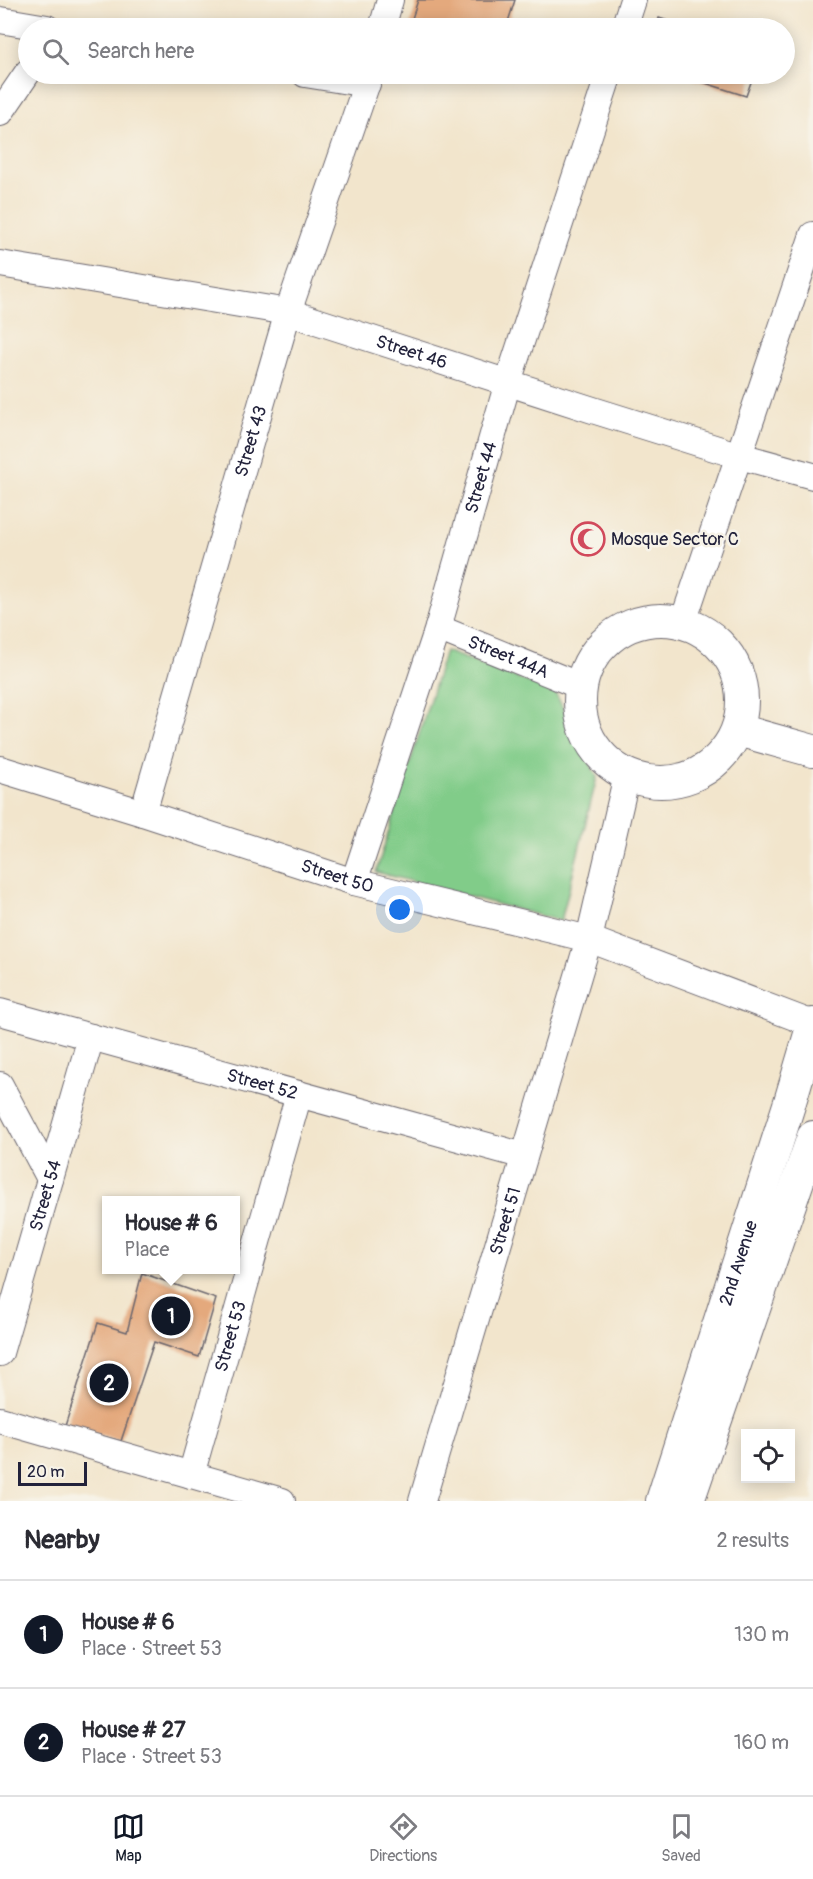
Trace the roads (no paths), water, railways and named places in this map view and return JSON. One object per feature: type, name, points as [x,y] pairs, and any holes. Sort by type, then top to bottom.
[{"type":"street","points":[[385,18],[390,0]]},
{"type":"street","points":[[627,18],[633,0]]},
{"type":"street","points":[[0,20],[18,23]]},
{"type":"street","points":[[0,113],[20,84]]},
{"type":"street","name":"Street 43","points":[[143,813],[288,312],[366,84]]},
{"type":"street","name":"Street 44","points":[[354,882],[438,628],[508,382],[606,84]]},
{"type":"street","points":[[683,622],[813,235]]},
{"type":"street","name":"Street 46","points":[[0,264],[288,312],[740,456],[813,476]]},
{"type":"street","points":[[656,619],[683,622],[708,634],[728,652],[740,677],[744,704],[738,730],[725,753],[705,771],[680,781],[653,783],[627,775],[604,760],[588,739],[580,713],[580,686],[590,661],[607,640],[630,625],[656,619]]},
{"type":"street","name":"Street 44A","points":[[438,628],[580,686]]},
{"type":"street","points":[[738,730],[813,751]]},
{"type":"street","name":"Street 50","points":[[0,769],[354,882],[589,939],[813,1024]]},
{"type":"street","name":"Street 51","points":[[422,1501],[589,939],[627,775]]},
{"type":"street","name":"Street 52","points":[[0,1012],[524,1156]]},
{"type":"street","name":"2nd Avenue","points":[[662,1501],[813,1024]]},
{"type":"street","name":"Street 54","points":[[0,1353],[91,1037]]},
{"type":"street","points":[[0,1085],[50,1179]]},
{"type":"street","name":"Street 53","points":[[191,1475],[299,1094]]},
{"type":"street","name":"2nd Avenue","points":[[688,1501],[813,1137]]},
{"type":"street","points":[[0,1420],[282,1501]]},
{"type":"place","name":"Mosque Sector C","points":[[588,539]]},
{"type":"place","name":"House # 6","points":[[171,1316]]},
{"type":"place","name":"House # 27","points":[[109,1383]]}]
